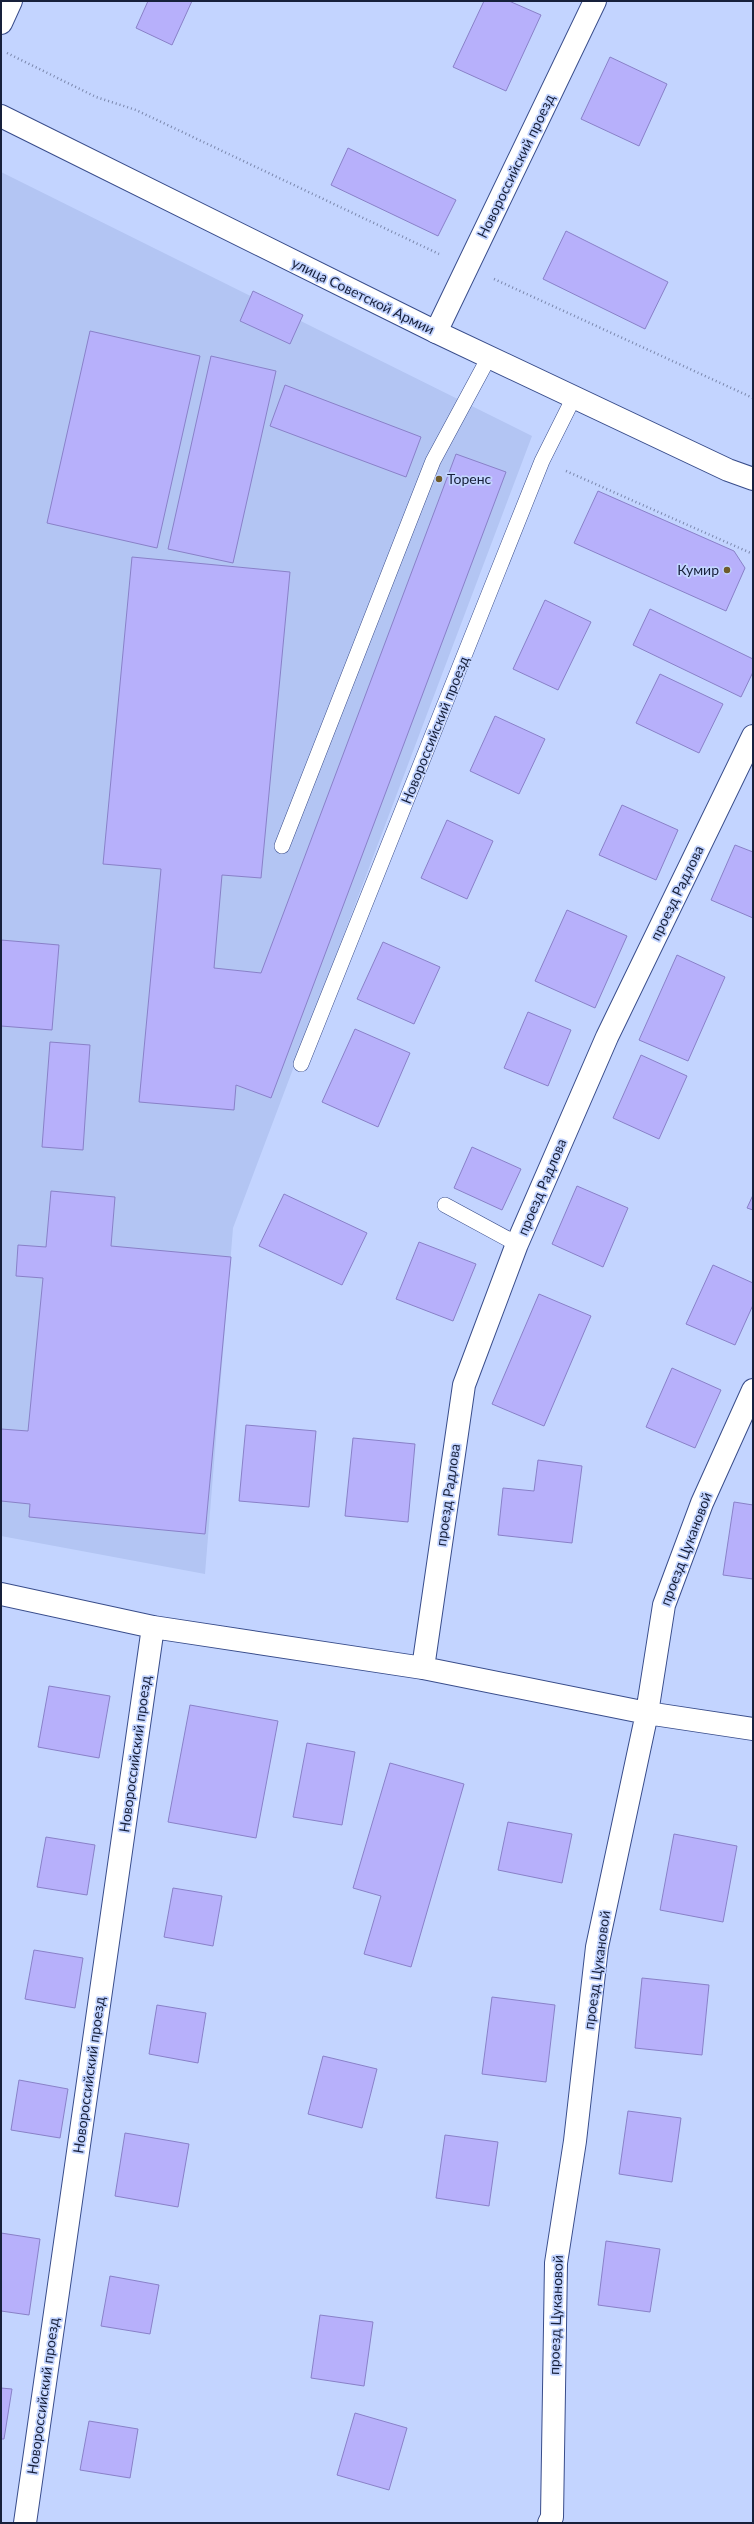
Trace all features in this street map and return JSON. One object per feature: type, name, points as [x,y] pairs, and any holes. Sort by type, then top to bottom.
[{"type":"street","points":[[1,23],[11,1]]},
{"type":"street","name":"Новороссийский проезд","points":[[436,332],[595,1]]},
{"type":"street","name":"улица Советской Армии","points":[[1,116],[436,332],[728,470],[753,479]]},
{"type":"street","name":"улица Советской Армии","points":[[728,470],[753,488]]},
{"type":"street","name":"проезд Радлова","points":[[424,1668],[464,1385],[517,1244],[607,1037],[753,736]]},
{"type":"street","name":"проезд Цукановой","points":[[549,2523],[552,2517],[556,2263],[575,2141],[597,1947],[647,1713],[664,1605],[702,1503],[753,1390]]},
{"type":"street","points":[[1,1594],[153,1627],[424,1668],[647,1713],[753,1729]]},
{"type":"street","name":"Новороссийский проезд","points":[[25,2523],[153,1627]]},
{"type":"lane","points":[[282,846],[433,461],[489,357]]},
{"type":"lane","name":"Новороссийский проезд","points":[[301,1064],[542,460],[574,397]]},
{"type":"lane","points":[[445,1205],[517,1244]]},
{"type":"path","points":[[1,50],[96,97],[136,110],[468,267],[753,398]]},
{"type":"path","points":[[542,460],[753,554]]},
{"type":"shaded area","points":[[1,172],[532,436],[233,1228],[205,1574],[1,1536]]},
{"type":"building","points":[[148,1],[192,1],[172,45],[136,28]]},
{"type":"building","points":[[484,1],[509,1],[541,15],[506,91],[453,67]]},
{"type":"building","points":[[610,57],[667,84],[639,146],[581,119]]},
{"type":"building","points":[[348,148],[456,200],[438,236],[331,185]]},
{"type":"building","points":[[566,231],[668,282],[645,329],[543,279]]},
{"type":"building","points":[[253,291],[303,315],[290,344],[240,321]]},
{"type":"building","points":[[90,331],[200,356],[157,548],[47,523]]},
{"type":"building","points":[[211,356],[276,371],[233,563],[168,549]]},
{"type":"building","points":[[285,385],[421,437],[406,477],[270,426]]},
{"type":"building","points":[[456,454],[506,472],[271,1098],[236,1085],[234,1110],[139,1102],[161,869],[103,864],[132,557],[290,572],[261,878],[222,875],[214,968],[261,973]]},
{"type":"building","points":[[598,491],[734,551],[745,568],[726,611],[574,543]]},
{"type":"building","points":[[545,600],[591,622],[558,690],[513,669]]},
{"type":"building","points":[[650,609],[753,659],[753,672],[741,697],[633,645]]},
{"type":"building","points":[[660,674],[723,704],[699,753],[636,723]]},
{"type":"building","points":[[495,716],[545,739],[519,794],[470,771]]},
{"type":"building","points":[[622,805],[678,830],[656,880],[599,855]]},
{"type":"building","points":[[447,820],[493,841],[467,899],[421,878]]},
{"type":"building","points":[[735,845],[753,852],[753,918],[711,900]]},
{"type":"building","points":[[567,910],[627,936],[595,1008],[535,981]]},
{"type":"building","points":[[1,940],[59,945],[52,1030],[1,1026]]},
{"type":"building","points":[[383,942],[440,967],[414,1024],[357,999]]},
{"type":"building","points":[[677,955],[725,977],[688,1061],[639,1040]]},
{"type":"building","points":[[528,1012],[571,1030],[548,1086],[504,1068]]},
{"type":"building","points":[[355,1029],[410,1053],[378,1127],[322,1102]]},
{"type":"building","points":[[50,1042],[90,1045],[83,1150],[42,1147]]},
{"type":"building","points":[[641,1055],[687,1076],[659,1139],[613,1118]]},
{"type":"building","points":[[472,1147],[521,1169],[502,1210],[454,1188]]},
{"type":"building","points":[[577,1186],[628,1208],[603,1267],[552,1244]]},
{"type":"building","points":[[51,1191],[115,1197],[111,1246],[231,1257],[205,1534],[29,1517],[30,1504],[1,1501],[1,1429],[28,1431],[43,1278],[16,1276],[18,1245],[46,1247]]},
{"type":"building","points":[[284,1194],[367,1233],[342,1285],[259,1246]]},
{"type":"building","points":[[753,1195],[753,1210],[747,1208]]},
{"type":"building","points":[[419,1242],[476,1264],[453,1321],[396,1299]]},
{"type":"building","points":[[713,1265],[753,1283],[753,1305],[735,1345],[686,1324]]},
{"type":"building","points":[[539,1294],[591,1316],[544,1426],[492,1404]]},
{"type":"building","points":[[672,1368],[721,1390],[695,1448],[646,1427]]},
{"type":"building","points":[[246,1425],[316,1431],[309,1507],[239,1501]]},
{"type":"building","points":[[353,1438],[415,1444],[408,1522],[345,1516]]},
{"type":"building","points":[[538,1460],[582,1466],[572,1543],[498,1535],[503,1488],[534,1491]]},
{"type":"building","points":[[734,1502],[753,1505],[753,1579],[723,1575]]},
{"type":"building","points":[[49,1686],[110,1696],[99,1758],[38,1747]]},
{"type":"building","points":[[190,1705],[278,1721],[256,1838],[168,1822]]},
{"type":"building","points":[[307,1743],[355,1752],[342,1825],[293,1817]]},
{"type":"building","points":[[390,1763],[464,1784],[411,1967],[364,1954],[381,1896],[353,1888]]},
{"type":"building","points":[[508,1822],[572,1834],[562,1883],[498,1870]]},
{"type":"building","points":[[674,1834],[737,1846],[723,1922],[660,1910]]},
{"type":"building","points":[[46,1837],[95,1845],[87,1895],[37,1887]]},
{"type":"building","points":[[173,1888],[222,1896],[213,1946],[164,1937]]},
{"type":"building","points":[[34,1950],[83,1958],[75,2008],[25,1999]]},
{"type":"building","points":[[642,1978],[709,1985],[702,2055],[635,2048]]},
{"type":"building","points":[[492,1997],[555,2005],[546,2082],[482,2074]]},
{"type":"building","points":[[157,2005],[206,2013],[198,2063],[149,2054]]},
{"type":"building","points":[[323,2056],[377,2069],[362,2128],[308,2114]]},
{"type":"building","points":[[19,2080],[68,2089],[60,2138],[11,2130]]},
{"type":"building","points":[[628,2111],[681,2118],[672,2182],[619,2174]]},
{"type":"building","points":[[125,2133],[189,2144],[178,2207],[115,2196]]},
{"type":"building","points":[[445,2135],[498,2142],[489,2206],[436,2198]]},
{"type":"building","points":[[1,2233],[40,2239],[29,2315],[1,2311]]},
{"type":"building","points":[[606,2241],[660,2249],[650,2312],[598,2305]]},
{"type":"building","points":[[110,2276],[159,2285],[150,2334],[101,2326]]},
{"type":"building","points":[[320,2315],[373,2322],[364,2386],[311,2378]]},
{"type":"building","points":[[1,2388],[12,2389],[4,2439],[1,2439]]},
{"type":"building","points":[[355,2413],[407,2428],[389,2490],[337,2475]]},
{"type":"building","points":[[89,2421],[138,2429],[130,2478],[80,2470]]},
{"type":"place","name":"Торенс","points":[[439,479]]},
{"type":"place","name":"Кумир","points":[[727,570]]}]
